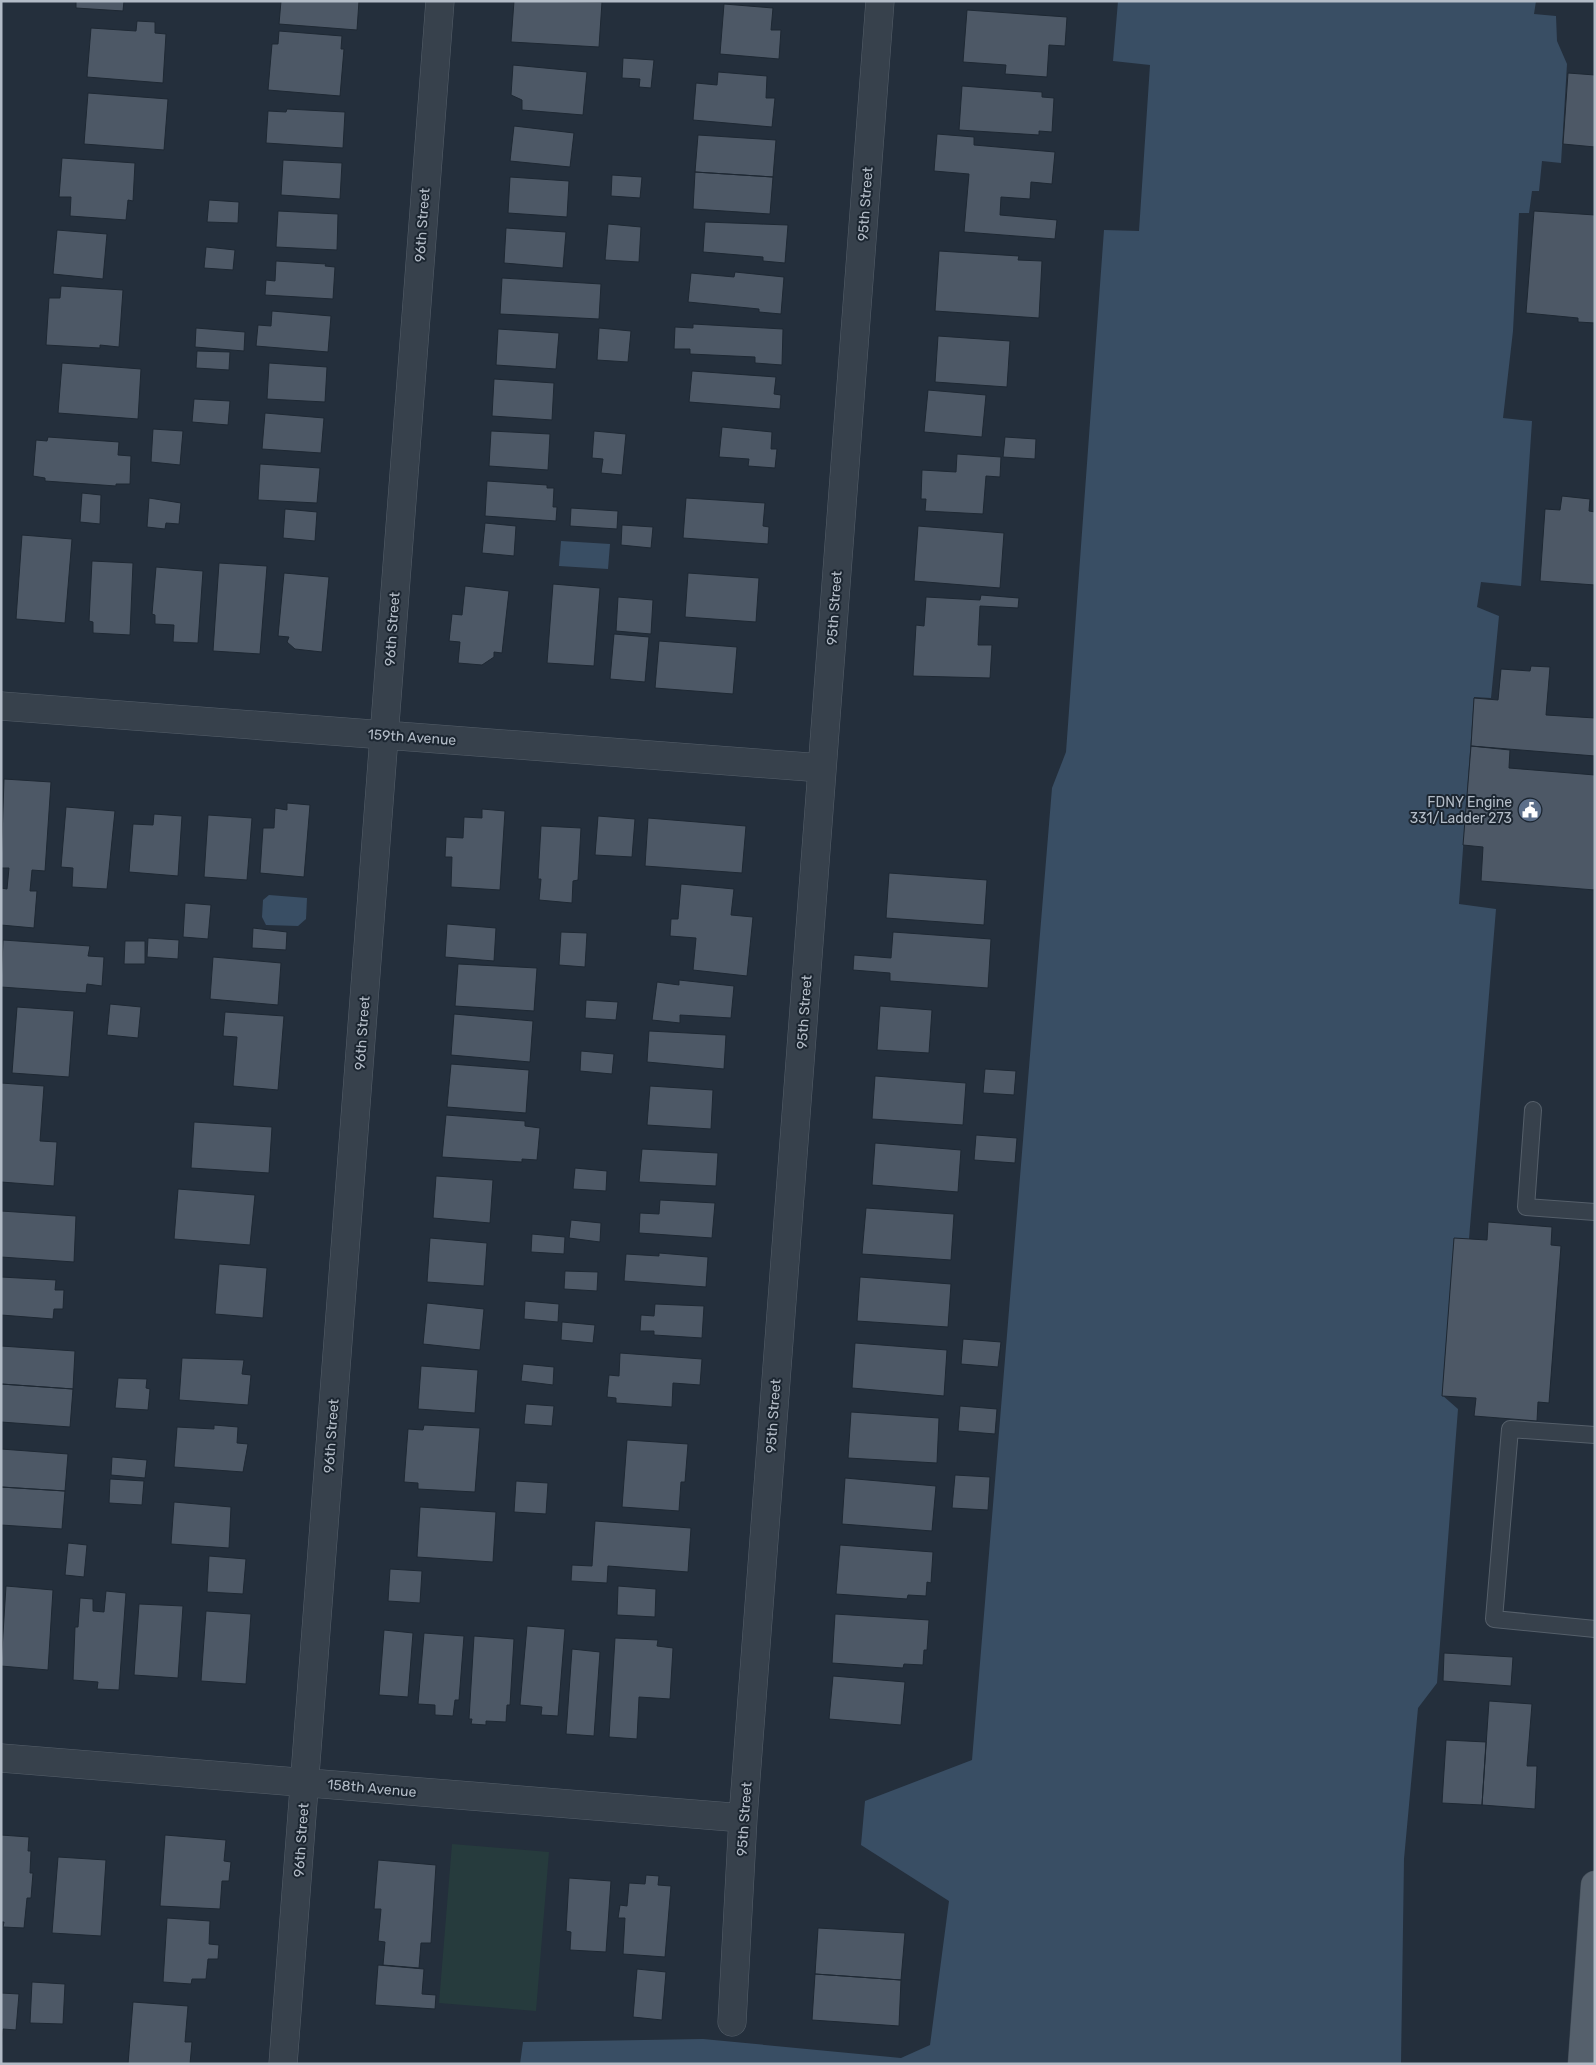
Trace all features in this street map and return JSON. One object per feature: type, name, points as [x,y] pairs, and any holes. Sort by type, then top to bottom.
[{"type":"main road","points":[[1582,2064],[1595,1885]]},
{"type":"street","name":"96th Street","points":[[283,2064],[440,1]]},
{"type":"street","name":"95th Street","points":[[732,2022],[743,1818],[880,1]]},
{"type":"street","name":"159th Avenue","points":[[1,706],[822,768]]},
{"type":"street","name":"158th Avenue","points":[[1,1758],[743,1818]]},
{"type":"lane","points":[[1533,1110],[1526,1207],[1595,1212]]},
{"type":"lane","points":[[1595,1435],[1510,1429],[1494,1619],[1595,1629]]},
{"type":"green space","points":[[452,1844],[549,1852],[536,2011],[439,2003]]},
{"type":"water","points":[[1118,1],[1536,1],[1534,14],[1556,16],[1557,41],[1567,64],[1561,163],[1542,161],[1539,191],[1532,191],[1529,213],[1519,213],[1513,331],[1503,418],[1532,421],[1521,586],[1481,582],[1477,607],[1499,616],[1491,698],[1474,697],[1459,904],[1496,909],[1469,1239],[1454,1238],[1442,1395],[1458,1409],[1437,1683],[1418,1708],[1404,1859],[1401,2064],[520,2064],[523,2042],[703,2039],[901,2058],[930,2045],[949,1901],[861,1845],[865,1801],[972,1760],[1052,788],[1066,752],[1104,230],[1139,231],[1150,65],[1113,61]]},
{"type":"water","points":[[561,541],[610,544],[608,569],[559,566]]},
{"type":"water","points":[[269,895],[307,898],[306,919],[298,926],[266,925],[262,917],[263,900]]},
{"type":"building","points":[[76,1],[124,1],[123,11],[76,8]]},
{"type":"building","points":[[281,1],[359,1],[357,30],[279,24]]},
{"type":"building","points":[[514,1],[602,2],[599,47],[511,42]]},
{"type":"building","points":[[724,4],[773,8],[771,30],[781,30],[779,59],[720,54]]},
{"type":"building","points":[[967,10],[1067,17],[1065,46],[1049,45],[1047,77],[1005,74],[1006,65],[963,62]]},
{"type":"building","points":[[137,21],[155,22],[155,33],[166,34],[163,83],[87,77],[91,28],[136,31]]},
{"type":"building","points":[[279,31],[342,36],[341,49],[344,49],[340,96],[268,90],[272,44],[278,44]]},
{"type":"building","points":[[623,58],[654,60],[651,88],[639,87],[640,79],[622,78]]},
{"type":"building","points":[[513,65],[587,72],[583,115],[522,110],[522,100],[511,95]]},
{"type":"building","points":[[718,72],[767,76],[766,98],[775,98],[772,127],[693,120],[696,83],[717,85]]},
{"type":"building","points":[[1568,73],[1595,75],[1595,147],[1563,144]]},
{"type":"building","points":[[962,86],[1042,92],[1042,97],[1054,98],[1052,132],[1039,131],[1039,135],[959,130]]},
{"type":"building","points":[[88,93],[168,99],[164,150],[84,144]]},
{"type":"building","points":[[287,109],[345,112],[343,148],[266,143],[268,111],[286,112]]},
{"type":"building","points":[[514,126],[574,133],[570,167],[510,161]]},
{"type":"building","points":[[937,134],[974,137],[974,145],[1055,152],[1052,184],[1031,182],[1030,199],[1001,197],[1000,215],[1057,220],[1055,239],[964,232],[969,174],[934,171]]},
{"type":"building","points":[[698,135],[776,140],[773,177],[695,172]]},
{"type":"building","points":[[62,158],[135,163],[133,201],[128,200],[126,220],[70,216],[71,197],[59,197]]},
{"type":"building","points":[[283,160],[342,163],[340,199],[281,195]]},
{"type":"building","points":[[695,172],[773,177],[770,214],[693,209]]},
{"type":"building","points":[[612,175],[642,177],[640,198],[611,196]]},
{"type":"building","points":[[510,177],[569,181],[567,217],[508,213]]},
{"type":"building","points":[[209,200],[239,202],[238,223],[207,222]]},
{"type":"building","points":[[278,211],[338,214],[337,250],[276,247]]},
{"type":"building","points":[[1534,211],[1595,215],[1595,323],[1578,322],[1578,318],[1526,313]]},
{"type":"building","points":[[705,222],[788,225],[785,263],[763,261],[763,257],[703,252]]},
{"type":"building","points":[[608,224],[641,227],[639,262],[605,260]]},
{"type":"building","points":[[506,228],[566,232],[563,268],[504,263]]},
{"type":"building","points":[[57,230],[107,234],[103,279],[53,274]]},
{"type":"building","points":[[206,247],[235,250],[233,270],[204,268]]},
{"type":"building","points":[[939,251],[1019,256],[1018,260],[1042,261],[1039,318],[935,311]]},
{"type":"building","points":[[276,261],[326,264],[325,266],[335,267],[333,299],[265,295],[266,280],[275,281]]},
{"type":"building","points":[[735,272],[784,277],[781,314],[759,312],[759,309],[688,302],[691,273],[734,277]]},
{"type":"building","points":[[502,278],[601,284],[599,319],[500,314]]},
{"type":"building","points":[[61,286],[123,290],[119,347],[100,345],[100,348],[46,345],[49,298],[60,298]]},
{"type":"building","points":[[272,311],[331,316],[328,352],[256,346],[258,325],[271,326]]},
{"type":"building","points":[[693,324],[783,329],[782,365],[755,363],[755,357],[690,354],[690,349],[674,349],[675,327],[693,328]]},
{"type":"building","points":[[196,328],[245,332],[244,351],[195,347]]},
{"type":"building","points":[[599,328],[631,331],[628,362],[597,360]]},
{"type":"building","points":[[498,329],[559,333],[556,369],[496,365]]},
{"type":"building","points":[[938,336],[1010,341],[1007,387],[935,382]]},
{"type":"building","points":[[197,351],[230,352],[229,370],[196,368]]},
{"type":"building","points":[[62,363],[141,369],[138,419],[58,413]]},
{"type":"building","points":[[269,363],[327,367],[325,402],[267,399]]},
{"type":"building","points":[[692,371],[776,377],[774,394],[781,395],[780,409],[689,402]]},
{"type":"building","points":[[494,379],[554,383],[552,420],[492,416]]},
{"type":"building","points":[[928,390],[986,395],[982,437],[924,432]]},
{"type":"building","points":[[194,399],[230,401],[228,425],[192,422]]},
{"type":"building","points":[[265,413],[324,418],[321,453],[262,449]]},
{"type":"building","points":[[722,427],[772,432],[771,449],[777,449],[775,468],[748,466],[749,459],[719,457]]},
{"type":"building","points":[[153,429],[183,431],[180,465],[151,462]]},
{"type":"building","points":[[491,431],[550,434],[548,470],[489,466]]},
{"type":"building","points":[[594,431],[626,434],[622,475],[601,473],[603,459],[592,458]]},
{"type":"building","points":[[48,437],[119,442],[118,455],[131,456],[130,484],[116,484],[116,486],[45,481],[45,478],[33,476],[36,440],[47,441]]},
{"type":"building","points":[[1005,437],[1036,439],[1035,459],[1003,457]]},
{"type":"building","points":[[957,454],[1001,457],[1000,477],[986,476],[983,514],[925,511],[926,499],[921,499],[922,470],[956,472]]},
{"type":"building","points":[[260,464],[320,468],[317,503],[258,500]]},
{"type":"building","points":[[487,481],[547,485],[547,488],[554,488],[553,507],[557,507],[556,521],[485,516]]},
{"type":"building","points":[[82,493],[101,495],[100,524],[80,522]]},
{"type":"building","points":[[1562,496],[1590,499],[1589,511],[1595,512],[1595,585],[1540,581],[1545,509],[1560,510]]},
{"type":"building","points":[[149,498],[181,503],[179,524],[166,523],[165,529],[147,527]]},
{"type":"building","points":[[686,498],[765,503],[763,526],[769,527],[768,544],[683,538]]},
{"type":"building","points":[[571,508],[618,511],[617,529],[570,526]]},
{"type":"building","points":[[285,509],[317,512],[315,541],[283,538]]},
{"type":"building","points":[[485,523],[516,526],[514,556],[482,553]]},
{"type":"building","points":[[622,525],[653,527],[651,548],[621,545]]},
{"type":"building","points":[[918,526],[1004,533],[1000,588],[914,581]]},
{"type":"building","points":[[22,535],[72,539],[65,623],[16,619]]},
{"type":"building","points":[[92,561],[133,563],[130,635],[93,633],[93,622],[89,621]]},
{"type":"building","points":[[219,563],[267,566],[260,654],[213,651]]},
{"type":"building","points":[[156,567],[203,571],[198,643],[173,642],[174,625],[155,624],[155,615],[152,614]]},
{"type":"building","points":[[284,573],[329,577],[322,652],[295,649],[287,642],[289,637],[278,636]]},
{"type":"building","points":[[688,573],[759,578],[756,622],[685,617]]},
{"type":"building","points":[[553,584],[600,588],[594,666],[547,663]]},
{"type":"building","points":[[465,586],[509,591],[502,653],[494,652],[494,657],[482,665],[458,663],[460,642],[449,641],[452,614],[462,615]]},
{"type":"building","points":[[981,595],[1019,598],[1018,608],[980,606],[978,645],[992,645],[990,678],[913,676],[916,625],[924,626],[926,597],[980,600]]},
{"type":"building","points":[[618,597],[653,600],[651,634],[616,631]]},
{"type":"building","points":[[614,634],[649,637],[645,682],[610,679]]},
{"type":"building","points":[[659,641],[737,647],[733,694],[655,688]]},
{"type":"building","points":[[1531,666],[1550,667],[1546,715],[1595,718],[1595,756],[1471,746],[1474,698],[1498,700],[1501,669],[1530,671]]},
{"type":"building","name":"FDNY Engine 331/Ladder 273","points":[[1471,746],[1510,750],[1509,768],[1595,775],[1595,890],[1481,881],[1483,847],[1463,845]]},
{"type":"building","points":[[4,779],[51,782],[45,871],[32,870],[30,891],[37,891],[34,928],[1,925],[1,888],[7,889],[9,868],[1,868]]},
{"type":"building","points":[[287,803],[310,805],[304,877],[260,873],[263,828],[274,828],[275,808],[287,810]]},
{"type":"building","points":[[66,807],[115,811],[107,889],[72,887],[73,868],[61,867]]},
{"type":"building","points":[[482,809],[505,811],[500,890],[451,887],[452,857],[445,857],[446,837],[463,838],[464,817],[482,818]]},
{"type":"building","points":[[154,814],[182,816],[178,876],[129,872],[133,824],[153,825]]},
{"type":"building","points":[[208,815],[252,818],[247,880],[204,877]]},
{"type":"building","points":[[598,816],[635,819],[632,857],[595,855]]},
{"type":"building","points":[[648,818],[746,826],[742,873],[645,866]]},
{"type":"building","points":[[541,826],[581,828],[578,880],[573,881],[572,903],[539,900],[541,879],[538,879]]},
{"type":"building","points":[[889,873],[987,880],[984,925],[886,918]]},
{"type":"building","points":[[681,884],[734,889],[731,915],[753,917],[747,976],[693,970],[696,938],[670,936],[671,919],[678,919]]},
{"type":"building","points":[[185,903],[211,905],[208,939],[183,937]]},
{"type":"building","points":[[447,924],[496,928],[494,961],[445,957]]},
{"type":"building","points":[[253,928],[287,932],[286,950],[252,948]]},
{"type":"building","points":[[561,932],[587,933],[585,967],[559,965]]},
{"type":"building","points":[[893,932],[991,939],[988,988],[890,981],[890,973],[853,970],[854,955],[891,958]]},
{"type":"building","points":[[148,938],[179,940],[178,959],[147,957]]},
{"type":"building","points":[[3,940],[90,946],[88,956],[104,957],[102,986],[87,984],[86,993],[1,987]]},
{"type":"building","points":[[125,941],[145,941],[145,964],[124,964]]},
{"type":"building","points":[[213,957],[281,963],[278,1005],[210,999]]},
{"type":"building","points":[[458,964],[537,968],[534,1011],[455,1006]]},
{"type":"building","points":[[679,980],[734,986],[731,1018],[680,1015],[680,1023],[652,1020],[657,982],[679,985]]},
{"type":"building","points":[[586,1000],[618,1002],[616,1020],[585,1018]]},
{"type":"building","points":[[110,1004],[141,1007],[138,1038],[107,1035]]},
{"type":"building","points":[[880,1006],[932,1010],[929,1053],[877,1050]]},
{"type":"building","points":[[17,1007],[74,1011],[69,1077],[12,1073]]},
{"type":"building","points":[[225,1012],[284,1016],[278,1090],[233,1086],[237,1037],[223,1036]]},
{"type":"building","points":[[454,1014],[533,1021],[530,1062],[451,1055]]},
{"type":"building","points":[[649,1031],[726,1035],[724,1069],[647,1062]]},
{"type":"building","points":[[581,1051],[614,1054],[612,1074],[580,1071]]},
{"type":"building","points":[[451,1064],[529,1070],[526,1113],[447,1107]]},
{"type":"building","points":[[985,1069],[1016,1071],[1014,1095],[983,1093]]},
{"type":"building","points":[[875,1076],[966,1083],[963,1125],[872,1119]]},
{"type":"building","points":[[1,1083],[44,1086],[40,1141],[57,1142],[54,1186],[1,1182]]},
{"type":"building","points":[[650,1086],[713,1090],[711,1129],[647,1125]]},
{"type":"building","points":[[446,1115],[525,1121],[525,1126],[540,1128],[537,1160],[522,1159],[522,1162],[442,1157]]},
{"type":"building","points":[[194,1122],[272,1127],[269,1173],[191,1168]]},
{"type":"building","points":[[976,1135],[1017,1138],[1015,1163],[974,1160]]},
{"type":"building","points":[[875,1143],[961,1150],[958,1192],[872,1185]]},
{"type":"building","points":[[642,1149],[718,1153],[716,1186],[639,1182]]},
{"type":"building","points":[[575,1168],[607,1171],[606,1191],[573,1189]]},
{"type":"building","points":[[436,1176],[493,1180],[490,1223],[433,1218]]},
{"type":"building","points":[[178,1189],[255,1195],[250,1245],[174,1239]]},
{"type":"building","points":[[660,1200],[715,1203],[712,1238],[639,1233],[640,1213],[659,1214]]},
{"type":"building","points":[[866,1208],[954,1214],[951,1260],[862,1254]]},
{"type":"building","points":[[1,1211],[76,1216],[74,1262],[1,1257]]},
{"type":"building","points":[[571,1220],[601,1223],[600,1242],[569,1238]]},
{"type":"building","points":[[1488,1222],[1552,1227],[1551,1245],[1561,1246],[1549,1403],[1538,1402],[1537,1421],[1474,1416],[1476,1398],[1442,1396],[1454,1238],[1487,1240]]},
{"type":"building","points":[[532,1234],[565,1237],[564,1254],[531,1252]]},
{"type":"building","points":[[430,1238],[487,1243],[484,1286],[427,1282]]},
{"type":"building","points":[[659,1253],[708,1257],[706,1287],[624,1281],[626,1254],[659,1256]]},
{"type":"building","points":[[219,1264],[267,1268],[263,1318],[215,1314]]},
{"type":"building","points":[[565,1271],[598,1272],[597,1291],[564,1289]]},
{"type":"building","points":[[1,1277],[56,1280],[55,1290],[64,1290],[63,1309],[54,1309],[53,1319],[1,1315]]},
{"type":"building","points":[[860,1277],[951,1284],[948,1327],[857,1321]]},
{"type":"building","points":[[525,1301],[559,1304],[558,1322],[524,1319]]},
{"type":"building","points":[[427,1303],[484,1309],[480,1350],[423,1344]]},
{"type":"building","points":[[655,1304],[704,1306],[702,1338],[654,1335],[654,1331],[640,1331],[641,1315],[654,1316]]},
{"type":"building","points":[[562,1322],[595,1325],[593,1343],[561,1340]]},
{"type":"building","points":[[963,1339],[1001,1342],[998,1367],[961,1364]]},
{"type":"building","points":[[855,1343],[947,1350],[944,1396],[852,1388]]},
{"type":"building","points":[[1,1346],[75,1351],[73,1389],[1,1384]]},
{"type":"building","points":[[620,1353],[702,1359],[700,1385],[673,1383],[672,1407],[616,1403],[616,1398],[607,1397],[609,1375],[619,1376]]},
{"type":"building","points":[[182,1358],[244,1360],[242,1374],[251,1375],[248,1405],[179,1400]]},
{"type":"building","points":[[523,1364],[554,1367],[553,1385],[521,1381]]},
{"type":"building","points":[[421,1366],[478,1370],[475,1413],[418,1409]]},
{"type":"building","points":[[118,1378],[147,1379],[146,1388],[150,1389],[148,1410],[115,1408]]},
{"type":"building","points":[[1,1384],[73,1389],[70,1427],[1,1422]]},
{"type":"building","points":[[526,1404],[554,1406],[552,1426],[524,1424]]},
{"type":"building","points":[[960,1406],[997,1409],[995,1434],[958,1431]]},
{"type":"building","points":[[851,1412],[939,1418],[937,1463],[848,1458]]},
{"type":"building","points":[[214,1425],[238,1427],[237,1443],[248,1444],[243,1472],[174,1467],[177,1427],[214,1429]]},
{"type":"building","points":[[424,1425],[480,1428],[475,1492],[418,1489],[418,1483],[404,1482],[408,1429],[423,1430]]},
{"type":"building","points":[[627,1440],[688,1444],[685,1482],[681,1482],[679,1511],[622,1507]]},
{"type":"building","points":[[1,1449],[68,1454],[65,1491],[1,1487]]},
{"type":"building","points":[[112,1457],[147,1460],[145,1478],[111,1475]]},
{"type":"building","points":[[955,1475],[990,1477],[988,1510],[952,1508]]},
{"type":"building","points":[[845,1478],[936,1486],[932,1531],[842,1524]]},
{"type":"building","points":[[110,1479],[144,1481],[142,1505],[109,1503]]},
{"type":"building","points":[[516,1481],[548,1483],[546,1514],[514,1512]]},
{"type":"building","points":[[1,1487],[65,1491],[62,1529],[1,1525]]},
{"type":"building","points":[[174,1502],[231,1507],[229,1548],[171,1544]]},
{"type":"building","points":[[420,1507],[496,1512],[493,1562],[417,1557]]},
{"type":"building","points":[[595,1521],[691,1528],[688,1572],[608,1566],[607,1583],[571,1581],[572,1565],[592,1566]]},
{"type":"building","points":[[68,1543],[87,1545],[84,1577],[65,1575]]},
{"type":"building","points":[[840,1545],[933,1552],[931,1583],[927,1582],[926,1596],[908,1595],[907,1599],[836,1594]]},
{"type":"building","points":[[209,1556],[246,1559],[243,1594],[207,1592]]},
{"type":"building","points":[[390,1569],[422,1571],[420,1603],[388,1601]]},
{"type":"building","points":[[6,1586],[53,1590],[48,1670],[1,1666]]},
{"type":"building","points":[[618,1586],[656,1589],[655,1617],[617,1615]]},
{"type":"building","points":[[106,1591],[126,1593],[119,1690],[97,1689],[98,1682],[73,1680],[75,1627],[78,1627],[80,1598],[93,1599],[93,1611],[104,1612]]},
{"type":"building","points":[[139,1604],[183,1606],[178,1678],[134,1675]]},
{"type":"building","points":[[206,1611],[251,1614],[246,1684],[201,1681]]},
{"type":"building","points":[[835,1614],[929,1620],[927,1650],[924,1650],[923,1665],[904,1664],[903,1668],[832,1663]]},
{"type":"building","points":[[527,1626],[565,1629],[558,1716],[541,1715],[542,1707],[520,1705]]},
{"type":"building","points":[[384,1630],[413,1633],[408,1697],[379,1695]]},
{"type":"building","points":[[424,1633],[464,1636],[459,1700],[455,1700],[453,1716],[435,1715],[435,1705],[418,1704]]},
{"type":"building","points":[[474,1636],[514,1639],[510,1705],[507,1705],[506,1722],[486,1721],[486,1725],[471,1724],[472,1719],[469,1719]]},
{"type":"building","points":[[615,1638],[658,1640],[657,1646],[673,1648],[670,1699],[639,1697],[637,1739],[609,1737]]},
{"type":"building","points":[[572,1649],[600,1652],[594,1736],[566,1734]]},
{"type":"building","points":[[1444,1653],[1513,1657],[1511,1686],[1443,1681]]},
{"type":"building","points":[[833,1676],[905,1682],[901,1725],[829,1719]]},
{"type":"building","points":[[1489,1701],[1532,1704],[1527,1766],[1537,1766],[1535,1809],[1482,1805]]},
{"type":"building","points":[[1446,1740],[1486,1742],[1482,1805],[1442,1803]]},
{"type":"building","points":[[1,1835],[29,1837],[28,1851],[31,1851],[30,1873],[33,1873],[31,1898],[27,1898],[24,1928],[3,1927],[4,1922],[1,1922]]},
{"type":"building","points":[[165,1835],[226,1840],[224,1861],[231,1862],[229,1881],[222,1881],[220,1909],[160,1906]]},
{"type":"building","points":[[58,1857],[106,1860],[101,1936],[52,1933]]},
{"type":"building","points":[[378,1860],[436,1865],[431,1943],[421,1943],[419,1968],[383,1965],[385,1942],[378,1941],[381,1909],[374,1909]]},
{"type":"building","points":[[646,1875],[659,1876],[658,1885],[671,1886],[665,1957],[623,1954],[625,1918],[618,1918],[620,1905],[627,1906],[629,1883],[645,1884]]},
{"type":"building","points":[[569,1878],[611,1881],[606,1952],[570,1950],[571,1932],[566,1931]]},
{"type":"building","points":[[167,1918],[210,1921],[209,1944],[219,1945],[218,1959],[208,1959],[206,1979],[192,1979],[191,1984],[163,1982]]},
{"type":"building","points":[[818,1928],[905,1933],[901,1980],[815,1974]]},
{"type":"building","points":[[378,1965],[424,1969],[422,1994],[436,1995],[435,2009],[375,2005]]},
{"type":"building","points":[[637,1969],[666,1972],[662,2020],[633,2017]]},
{"type":"building","points":[[815,1974],[901,1980],[899,2026],[812,2020]]},
{"type":"building","points":[[32,1982],[65,1984],[63,2024],[30,2023]]},
{"type":"building","points":[[1,1993],[19,1994],[16,2030],[3,2029],[1,2053]]},
{"type":"building","points":[[133,2002],[188,2006],[185,2042],[192,2042],[190,2064],[128,2064]]},
{"type":"place","name":"FDNY Engine 331/Ladder 273","points":[[1530,810]]}]
